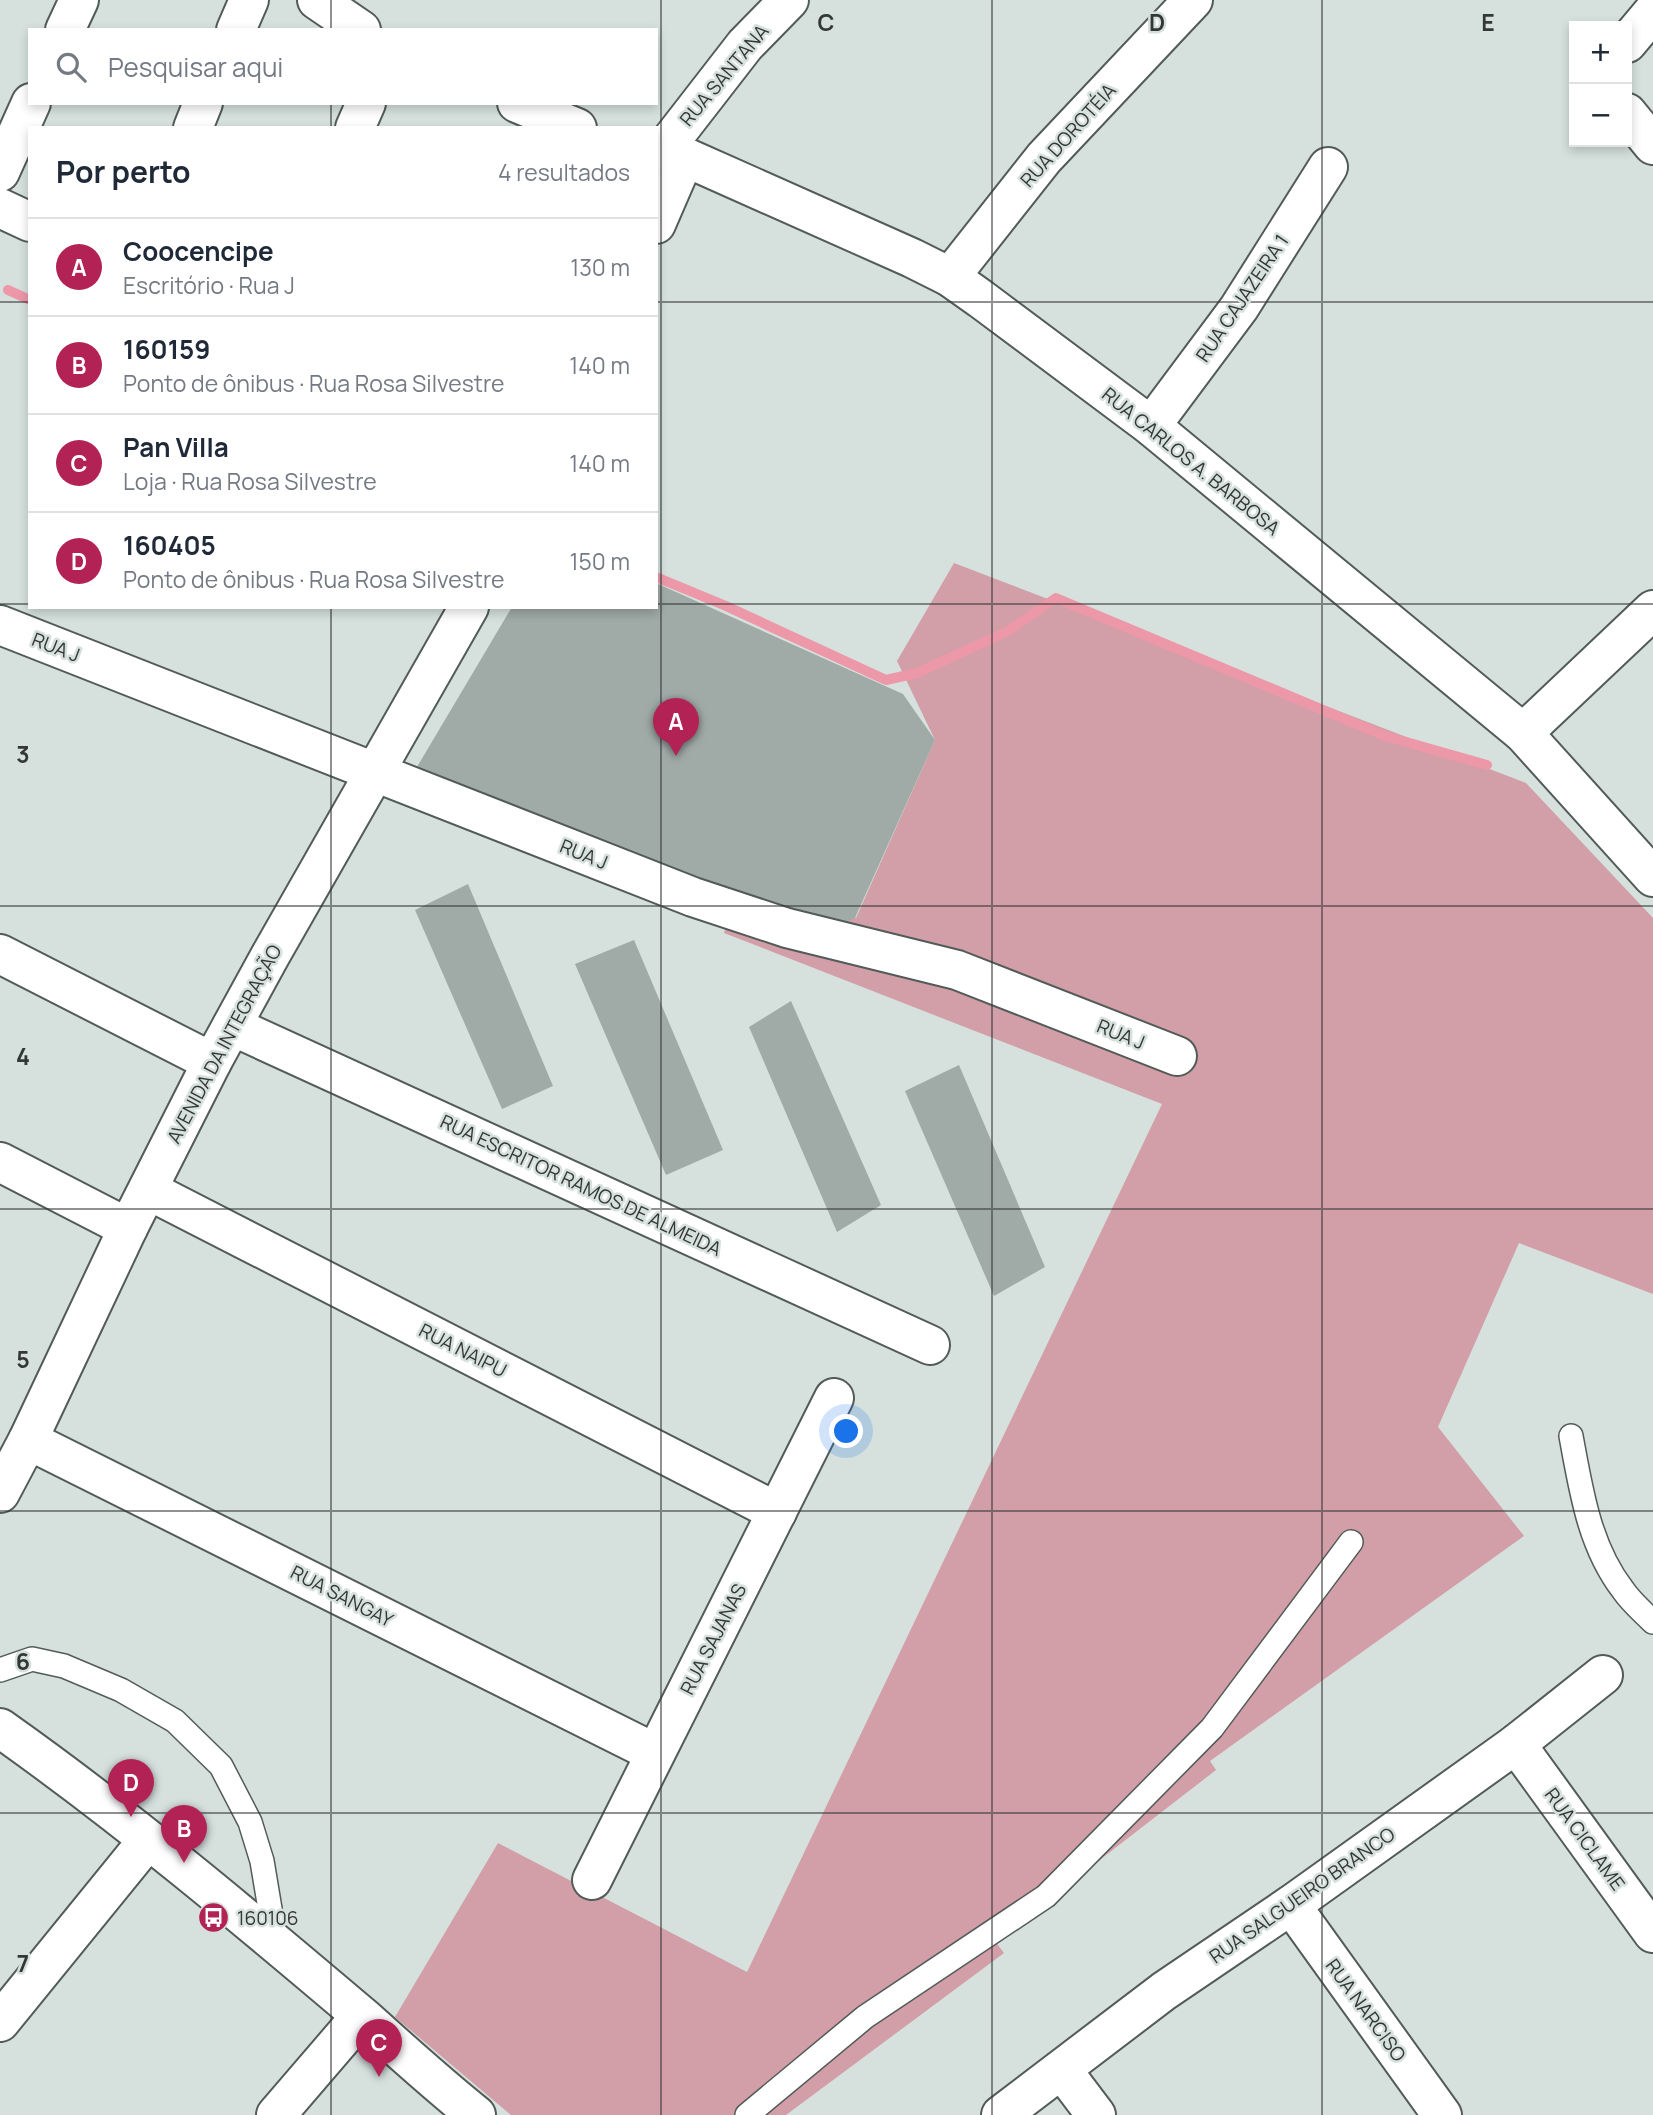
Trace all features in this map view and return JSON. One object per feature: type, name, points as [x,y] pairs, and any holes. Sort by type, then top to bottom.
[{"type":"street","points":[[66,28],[79,0]]},
{"type":"street","points":[[237,28],[249,0]]},
{"type":"street","points":[[317,0],[358,28]]},
{"type":"street","name":"RUA SANTANA","points":[[668,153],[745,45],[789,0]]},
{"type":"street","name":"RUA DOROTÉIA","points":[[950,277],[1044,158],[1193,0]]},
{"type":"street","points":[[1632,37],[1653,12]]},
{"type":"street","points":[[0,172],[30,105]]},
{"type":"street","points":[[194,126],[203,105]]},
{"type":"street","points":[[356,126],[365,105]]},
{"type":"street","points":[[522,113],[570,126]]},
{"type":"street","points":[[1632,119],[1653,145]]},
{"type":"street","points":[[658,212],[668,153]]},
{"type":"street","name":"RUA CARLOS A. BARBOSA","points":[[668,153],[950,277],[1151,426],[1523,733],[1653,877]]},
{"type":"street","name":"RUA CAJAZEIRA 1","points":[[1151,426],[1239,307],[1328,167]]},
{"type":"street","points":[[0,208],[28,221]]},
{"type":"street","name":"AVENIDA DA INTEGRAÇÃO","points":[[2,1484],[28,1440],[128,1228],[212,1062],[469,609]]},
{"type":"street","points":[[1523,733],[1653,610]]},
{"type":"street","name":"RUA J","points":[[0,625],[693,897],[787,928],[957,970],[1177,1056]]},
{"type":"street","points":[[0,954],[212,1062]]},
{"type":"street","name":"RUA ESCRITOR RAMOS DE ALMEIDA","points":[[232,1026],[930,1345]]},
{"type":"street","points":[[0,1162],[128,1228]]},
{"type":"street","name":"RUA NAIPU","points":[[148,1191],[777,1512]]},
{"type":"street","name":"RUA SAJANAS","points":[[592,1880],[834,1398]]},
{"type":"street","name":"RUA SANGAY","points":[[28,1440],[655,1753]]},
{"type":"street","name":"RUA SALGUEIRO BRANCO","points":[[1001,2115],[1164,1990],[1291,1905],[1516,1745],[1602,1675]]},
{"type":"street","points":[[0,1728],[67,1775],[148,1839],[476,2115]]},
{"type":"street","name":"RUA CICLAME","points":[[1516,1745],[1653,1933]]},
{"type":"street","points":[[0,2022],[148,1839]]},
{"type":"street","name":"RUA NARCISO","points":[[1291,1905],[1442,2115]]},
{"type":"street","points":[[276,2115],[361,2016]]},
{"type":"street","points":[[1062,2070],[1096,2115]]},
{"type":"lane","points":[[1571,1436],[1585,1513],[1600,1551],[1623,1590],[1653,1622]]},
{"type":"lane","points":[[747,2115],[865,2017],[1046,1896],[1212,1728],[1351,1542]]},
{"type":"lane","points":[[0,1670],[32,1660],[64,1666],[121,1690],[175,1721],[221,1766],[250,1822],[262,1861],[276,1945]]},
{"type":"shaded area","points":[[954,563],[1526,783],[1653,918],[1653,1294],[1519,1243],[1438,1427],[1524,1536],[1210,1761],[1216,1770],[995,1941],[1004,1953],[786,2115],[511,2115],[395,2017],[498,1843],[747,1972],[1162,1104],[724,933],[743,870],[856,918],[935,740],[897,661]]},
{"type":"building","points":[[658,584],[903,694],[935,740],[855,918],[816,935],[414,772],[511,609],[658,609]]},
{"type":"building","points":[[468,884],[553,1086],[502,1109],[415,910]]},
{"type":"building","points":[[634,940],[723,1150],[666,1175],[575,964]]},
{"type":"building","points":[[791,1001],[881,1205],[837,1232],[749,1027]]},
{"type":"building","points":[[959,1065],[1045,1267],[994,1296],[905,1091]]},
{"type":"waterway","points":[[8,290],[28,299]]},
{"type":"waterway","points":[[658,578],[886,680],[917,673],[1008,631],[1056,598],[1385,736],[1487,765]]},
{"type":"place","name":"Coocencipe","points":[[676,756]]},
{"type":"place","name":"160405","points":[[131,1817]]},
{"type":"place","name":"160159","points":[[184,1863]]},
{"type":"place","name":"160106","points":[[214,1918]]},
{"type":"place","name":"Pan Villa","points":[[379,2077]]}]
